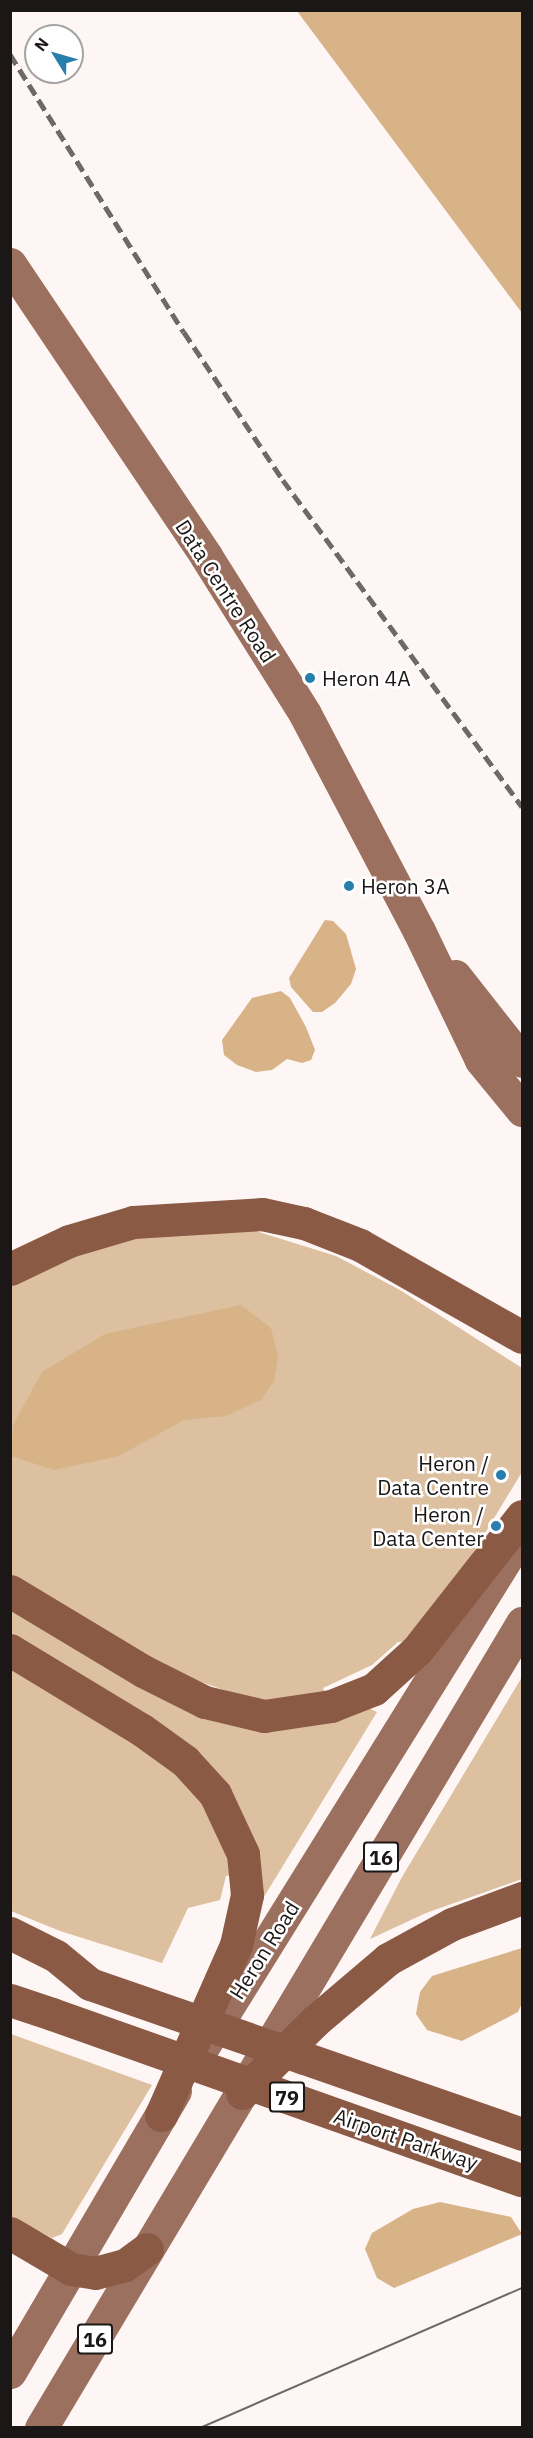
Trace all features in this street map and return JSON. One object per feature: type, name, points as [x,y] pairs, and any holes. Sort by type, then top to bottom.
[{"type":"highway","points":[[10,1269],[69,1241],[133,1222],[262,1214],[304,1222],[360,1245],[509,1328]]},
{"type":"highway","points":[[10,1591],[143,1671],[194,1697],[264,1716],[331,1706],[374,1689],[417,1650],[522,1516]]},
{"type":"highway","points":[[10,1650],[142,1730],[185,1761],[215,1794],[243,1854],[247,1895],[236,1945],[161,2115]]},
{"type":"highway","points":[[242,2092],[315,2021],[388,1959],[452,1924],[522,1898]]},
{"type":"highway","points":[[10,1933],[56,1956],[90,1984]]},
{"type":"highway","name":"79","points":[[10,1959],[90,1984]]},
{"type":"highway","name":"Airport Parkway","points":[[90,1984],[522,2134]]},
{"type":"highway","name":"Airport Parkway","points":[[10,2000],[522,2181]]},
{"type":"highway","points":[[10,2234],[71,2269],[111,2271],[147,2249]]},
{"type":"main road","name":"Data Centre Road","points":[[10,264],[291,691],[419,931],[481,1060],[520,1109]]},
{"type":"main road","name":"Data Centre Road","points":[[419,931],[522,1061]]},
{"type":"main road","name":"Heron Road","points":[[10,2372],[161,2115],[522,1533]]},
{"type":"main road","name":"16","points":[[41,2427],[522,1623]]},
{"type":"shaded area","points":[[297,11],[522,11],[522,313]]},
{"type":"shaded area","points":[[325,920],[333,921],[346,934],[356,969],[351,984],[335,1003],[322,1012],[313,1012],[291,987],[289,978]]},
{"type":"shaded area","points":[[281,991],[290,998],[306,1027],[315,1050],[311,1060],[302,1063],[287,1059],[272,1070],[256,1072],[237,1065],[224,1055],[222,1040],[252,998]]},
{"type":"shaded area","points":[[249,1229],[336,1256],[400,1290],[522,1368],[522,1472],[453,1586],[412,1641],[398,1642],[372,1665],[323,1688],[326,1694],[294,1700],[253,1700],[175,1673],[11,1576],[11,1283],[78,1251],[128,1236]]},
{"type":"shaded area","points":[[241,1305],[271,1328],[278,1357],[274,1381],[261,1400],[226,1416],[184,1420],[119,1456],[54,1470],[11,1456],[13,1425],[42,1372],[105,1334]]},
{"type":"shaded area","points":[[10,1607],[160,1696],[366,1707],[377,1712],[262,1900],[254,1840],[11,1636]]},
{"type":"shaded area","points":[[10,1668],[166,1764],[206,1802],[226,1848],[232,1875],[226,1876],[220,1900],[188,1908],[162,1963],[60,1931],[11,1911]]},
{"type":"shaded area","points":[[522,1677],[522,1879],[426,1913],[370,1939],[402,1877]]},
{"type":"shaded area","points":[[522,1948],[522,2003],[518,2012],[462,2041],[427,2030],[416,2014],[420,1992],[432,1976]]},
{"type":"shaded area","points":[[11,2034],[152,2085],[62,2234],[52,2238],[11,2217]]},
{"type":"shaded area","points":[[440,2202],[511,2217],[522,2234],[394,2288],[377,2278],[365,2249],[372,2233],[413,2209]]},
{"type":"tram line","points":[[200,2428],[522,2288]]},
{"type":"railway","points":[[10,54],[184,332],[283,480],[522,807]]},
{"type":"place","name":"Heron 4A","points":[[310,678]]},
{"type":"place","name":"Heron 3A","points":[[349,886]]},
{"type":"place","name":"Heron / Data Centre","points":[[501,1475]]},
{"type":"place","name":"Heron / Data Center","points":[[496,1526]]}]
